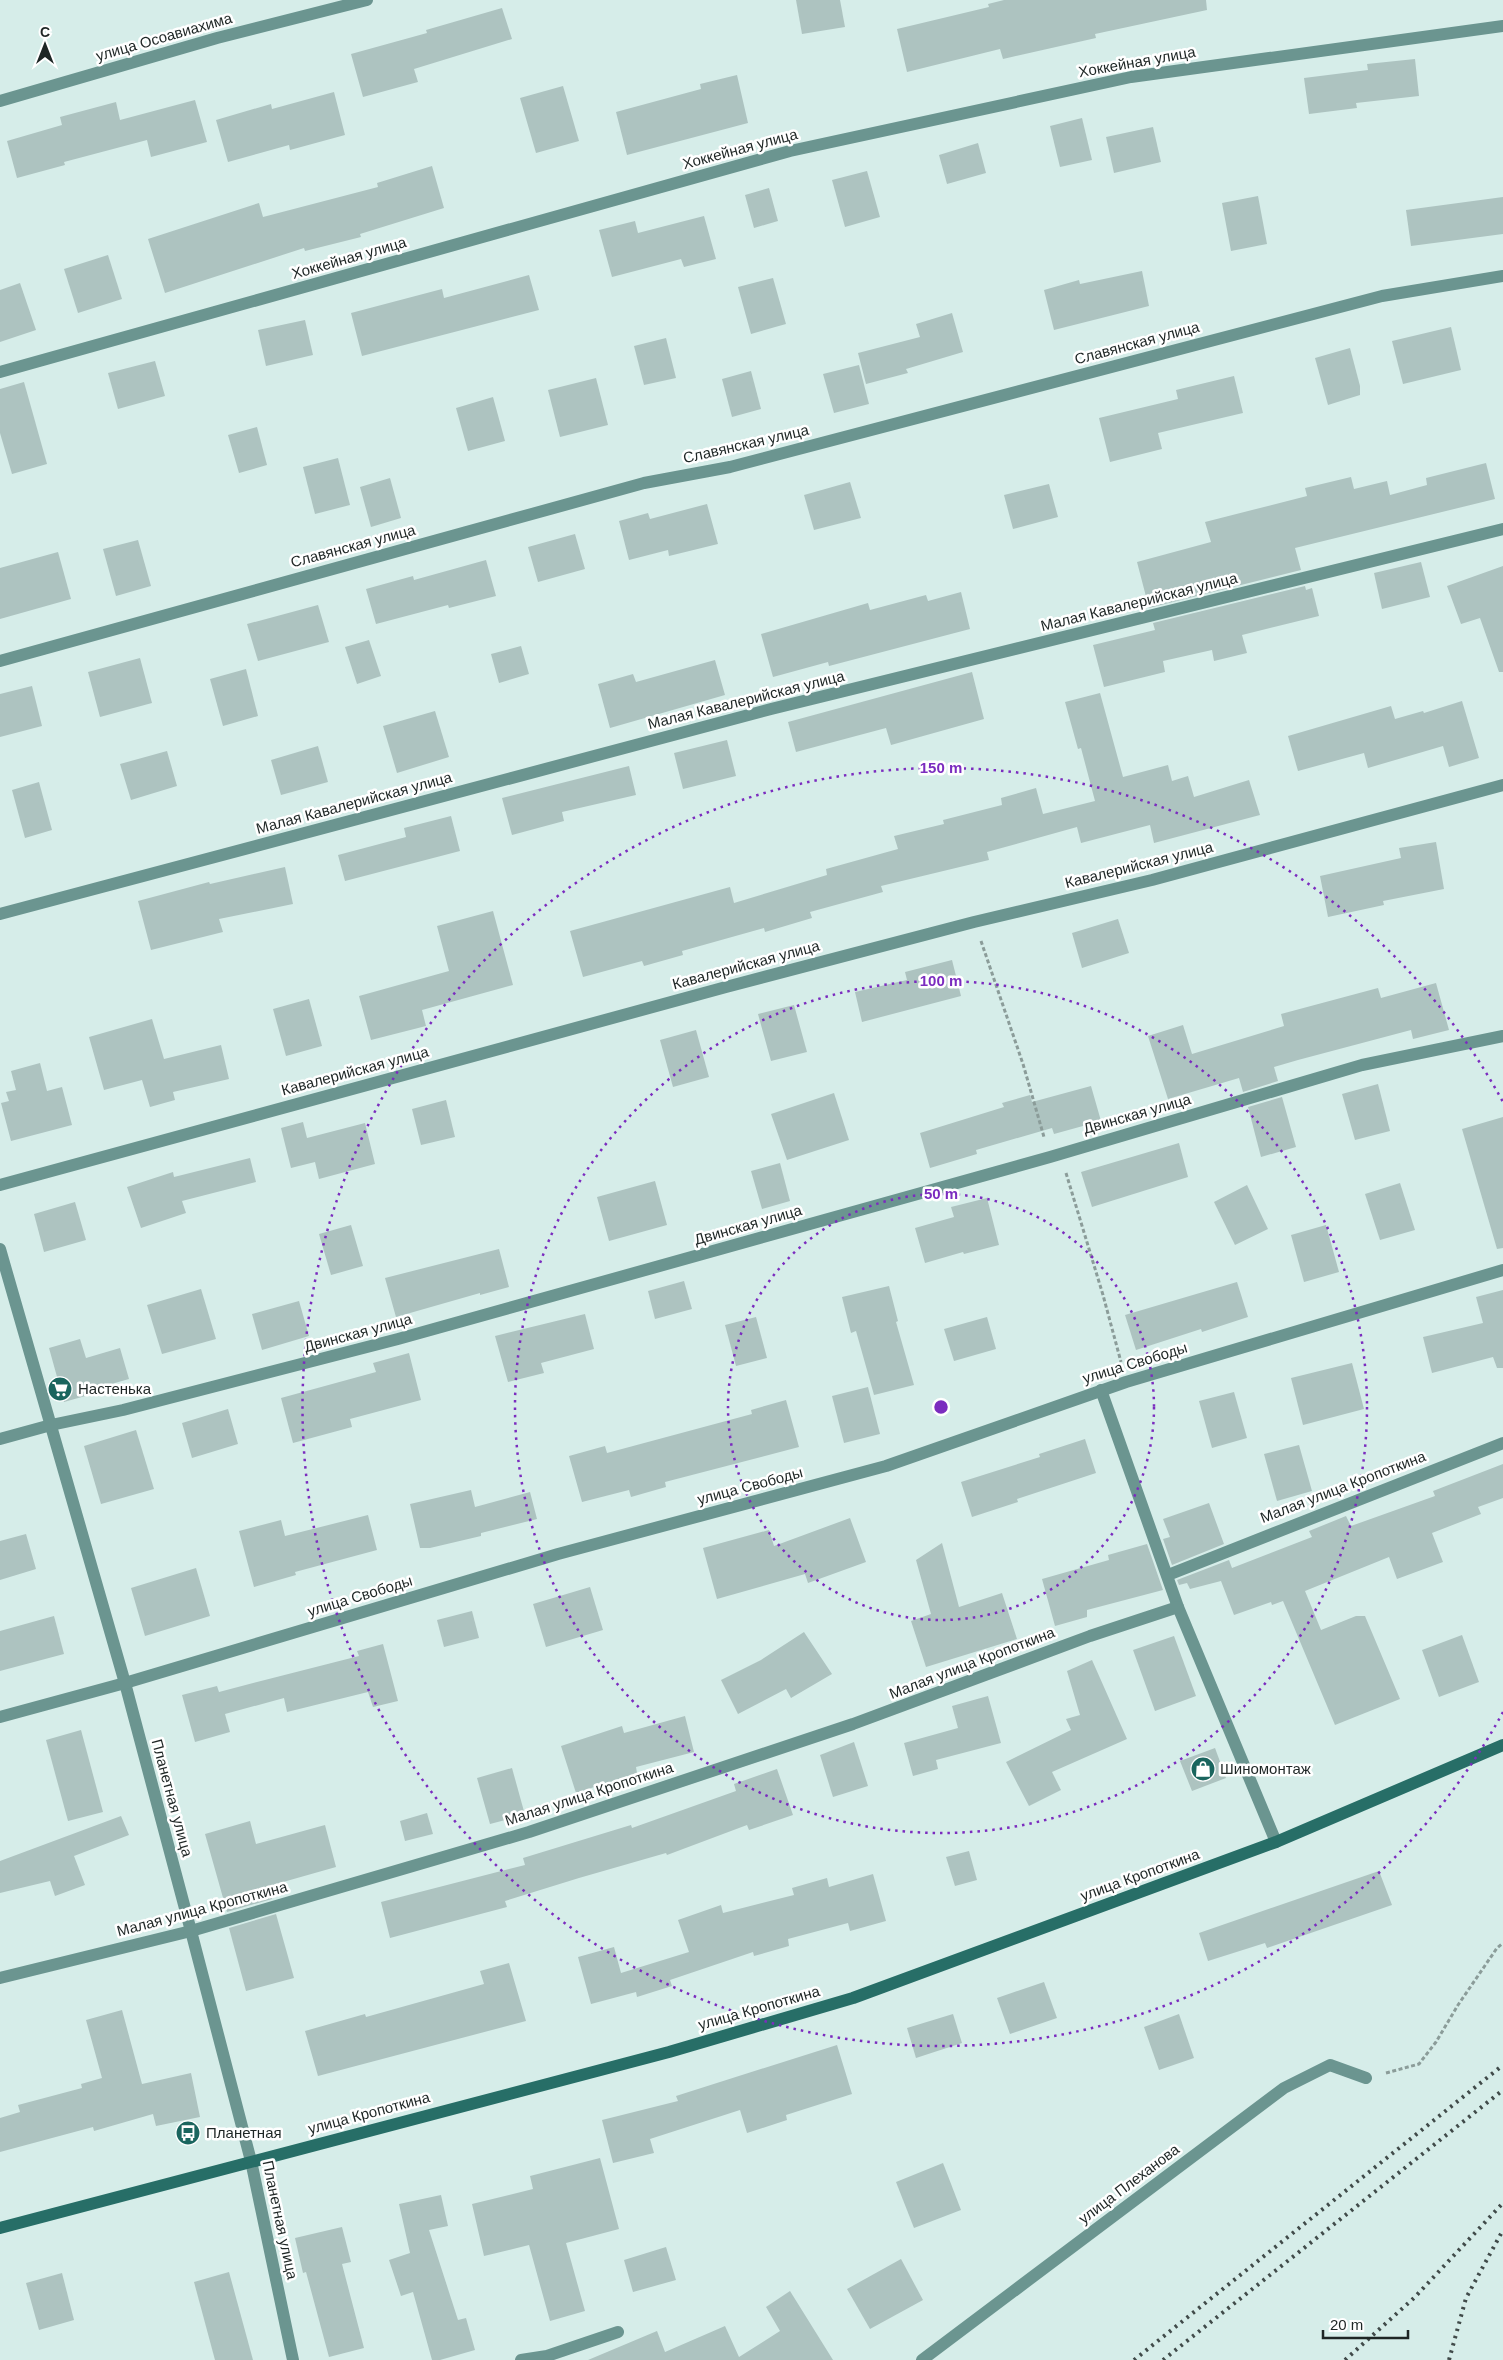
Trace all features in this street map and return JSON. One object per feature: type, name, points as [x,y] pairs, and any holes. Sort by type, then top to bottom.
[{"type":"main road","name":"улица Кропоткина","points":[[0,2228],[668,2052],[853,1998],[1276,1842],[1503,1745]]},
{"type":"street","name":"улица Осоавиахима","points":[[0,101],[217,38],[367,0]]},
{"type":"street","name":"Хоккейная улица","points":[[0,372],[790,151],[1131,77],[1503,26]]},
{"type":"street","name":"Славянская улица","points":[[0,661],[644,483],[730,467],[1382,296],[1503,276]]},
{"type":"street","name":"Малая Кавалерийская улица","points":[[0,914],[772,709],[1503,529]]},
{"type":"street","name":"Кавалерийская улица","points":[[0,1186],[726,986],[974,922],[1152,880],[1503,785]]},
{"type":"street","name":"Двинская улица","points":[[0,1439],[50,1425],[124,1410],[398,1339],[1055,1155],[1362,1065],[1503,1036]]},
{"type":"street","name":"Планетная улица","points":[[0,1249],[125,1683],[191,1931],[251,2161],[293,2360]]},
{"type":"street","name":"улица Свободы","points":[[0,1718],[125,1683],[558,1554],[886,1466],[1126,1382],[1503,1270]]},
{"type":"street","points":[[1101,1390],[1168,1574],[1178,1607],[1276,1842]]},
{"type":"street","name":"Малая улица Кропоткина","points":[[1168,1574],[1503,1443]]},
{"type":"street","name":"Малая улица Кропоткина","points":[[0,1978],[191,1931],[529,1832],[853,1724],[1090,1636],[1178,1607]]},
{"type":"street","name":"улица Плеханова","points":[[922,2360],[1284,2088],[1330,2065],[1366,2078]]},
{"type":"street","points":[[521,2360],[546,2356],[618,2332]]},
{"type":"path","points":[[974,922],[1103,1294],[1126,1382]]},
{"type":"path","points":[[1366,2078],[1419,2064],[1436,2042],[1458,2005],[1503,1943]]},
{"type":"building","points":[[796,0],[840,0],[845,27],[802,34]]},
{"type":"building","points":[[1004,0],[1206,0],[1207,10],[1095,34],[1096,38],[1003,59],[1000,49],[907,72],[897,29],[989,7],[988,4]]},
{"type":"building","points":[[502,8],[512,39],[414,69],[418,82],[363,97],[351,54],[427,33],[426,30]]},
{"type":"building","points":[[1415,59],[1419,96],[1356,103],[1357,108],[1309,114],[1304,78],[1368,70],[1367,64]]},
{"type":"building","points":[[737,75],[748,123],[627,155],[616,112],[701,89],[700,84]]},
{"type":"building","points":[[563,86],[579,141],[536,153],[520,98]]},
{"type":"building","points":[[334,92],[345,135],[290,150],[289,145],[228,162],[216,120],[271,104],[272,109]]},
{"type":"building","points":[[195,100],[207,142],[151,157],[147,140],[64,162],[65,165],[17,178],[7,141],[62,125],[60,117],[116,102],[120,120]]},
{"type":"building","points":[[1082,118],[1092,160],[1060,167],[1050,126]]},
{"type":"building","points":[[1153,127],[1161,162],[1114,173],[1106,137]]},
{"type":"building","points":[[978,143],[986,173],[947,184],[939,155]]},
{"type":"building","points":[[432,166],[444,208],[360,234],[361,237],[305,251],[304,248],[165,293],[148,239],[259,203],[263,217],[378,187],[377,183]]},
{"type":"building","points":[[867,171],[880,217],[845,227],[832,180]]},
{"type":"building","points":[[769,188],[778,221],[754,228],[745,195]]},
{"type":"building","points":[[1258,196],[1267,244],[1231,251],[1222,203]]},
{"type":"building","points":[[1503,197],[1503,234],[1411,246],[1406,210]]},
{"type":"building","points":[[704,216],[716,259],[684,267],[681,259],[612,277],[599,230],[635,221],[638,233]]},
{"type":"building","points":[[108,255],[122,299],[78,313],[64,269]]},
{"type":"building","points":[[1142,271],[1149,306],[1054,330],[1044,290],[1079,280],[1080,284]]},
{"type":"building","points":[[529,275],[539,310],[362,356],[351,313],[442,289],[444,298]]},
{"type":"building","points":[[773,278],[786,324],[751,334],[738,287]]},
{"type":"building","points":[[20,283],[36,330],[0,342],[0,290]]},
{"type":"building","points":[[952,313],[963,352],[906,369],[908,373],[866,384],[858,353],[920,337],[916,324]]},
{"type":"building","points":[[305,320],[313,355],[266,366],[258,330]]},
{"type":"building","points":[[1451,327],[1461,370],[1403,384],[1392,341]]},
{"type":"building","points":[[666,338],[676,378],[644,385],[634,346]]},
{"type":"building","points":[[1350,348],[1360,386],[1360,395],[1328,405],[1315,358]]},
{"type":"building","points":[[155,361],[165,396],[118,409],[108,373]]},
{"type":"building","points":[[859,365],[869,404],[834,413],[823,374]]},
{"type":"building","points":[[751,371],[761,409],[732,417],[722,379]]},
{"type":"building","points":[[1234,376],[1243,413],[1158,433],[1162,449],[1110,462],[1099,418],[1178,399],[1176,390]]},
{"type":"building","points":[[596,378],[608,425],[560,437],[548,390]]},
{"type":"building","points":[[24,382],[47,464],[12,474],[0,433],[0,389]]},
{"type":"building","points":[[493,397],[505,441],[468,451],[456,408]]},
{"type":"building","points":[[257,427],[267,465],[239,473],[228,435]]},
{"type":"building","points":[[338,458],[350,505],[315,514],[303,467]]},
{"type":"building","points":[[1486,463],[1495,499],[1295,548],[1301,570],[1149,608],[1137,562],[1211,542],[1205,522],[1307,496],[1305,488],[1351,477],[1354,489],[1387,481],[1390,495],[1427,485],[1426,478]]},
{"type":"building","points":[[390,478],[401,518],[371,527],[360,487]]},
{"type":"building","points":[[850,482],[861,518],[814,530],[804,495]]},
{"type":"building","points":[[1049,484],[1058,517],[1013,529],[1004,495]]},
{"type":"building","points":[[707,504],[718,544],[669,556],[668,550],[629,560],[619,521],[648,513],[650,519]]},
{"type":"building","points":[[575,534],[585,569],[538,582],[528,547]]},
{"type":"building","points":[[138,540],[151,586],[116,596],[103,549]]},
{"type":"building","points":[[58,552],[71,599],[0,619],[0,568]]},
{"type":"building","points":[[486,560],[496,596],[449,608],[448,605],[376,624],[366,589],[413,576],[414,580]]},
{"type":"building","points":[[1421,562],[1430,597],[1382,609],[1374,573]]},
{"type":"building","points":[[1503,566],[1503,672],[1499,672],[1480,618],[1461,624],[1447,586]]},
{"type":"building","points":[[1305,586],[1306,590],[1312,588],[1319,616],[1242,635],[1247,653],[1214,661],[1212,650],[1163,661],[1165,672],[1104,687],[1093,645],[1155,630],[1153,623]]},
{"type":"building","points":[[961,592],[970,629],[829,666],[828,662],[773,677],[761,634],[868,603],[870,610],[926,595],[928,601]]},
{"type":"building","points":[[318,605],[329,642],[258,661],[247,624]]},
{"type":"building","points":[[369,640],[381,676],[357,684],[345,647]]},
{"type":"building","points":[[521,646],[529,674],[499,683],[491,654]]},
{"type":"building","points":[[140,658],[152,703],[100,717],[88,672]]},
{"type":"building","points":[[715,660],[725,695],[610,728],[598,684],[633,674],[636,682]]},
{"type":"building","points":[[246,669],[258,716],[223,726],[210,679]]},
{"type":"building","points":[[972,672],[984,719],[891,745],[886,728],[796,752],[788,722]]},
{"type":"building","points":[[32,686],[42,726],[0,737],[0,694]]},
{"type":"building","points":[[1100,693],[1123,777],[1168,765],[1172,781],[1188,776],[1194,797],[1249,780],[1260,815],[1154,843],[1150,825],[1081,843],[1077,827],[987,852],[989,860],[881,886],[883,892],[810,912],[812,918],[765,932],[764,928],[682,951],[683,955],[644,966],[642,961],[583,977],[570,931],[730,887],[734,903],[827,875],[826,869],[898,849],[894,836],[944,824],[943,820],[1002,805],[1001,798],[1036,788],[1043,814],[1095,801],[1081,748],[1078,749],[1065,702]]},
{"type":"building","points":[[1462,701],[1479,758],[1449,767],[1443,746],[1368,768],[1364,753],[1298,771],[1288,736],[1391,706],[1395,719],[1423,711],[1424,713]]},
{"type":"building","points":[[435,711],[449,757],[397,773],[383,726]]},
{"type":"building","points":[[727,740],[736,776],[683,789],[674,753]]},
{"type":"building","points":[[318,746],[328,782],[281,795],[271,760]]},
{"type":"building","points":[[167,751],[177,786],[131,800],[120,764]]},
{"type":"building","points":[[629,766],[636,795],[562,812],[564,821],[512,835],[502,798]]},
{"type":"building","points":[[39,782],[52,830],[25,838],[12,790]]},
{"type":"building","points":[[451,816],[460,851],[345,881],[338,855],[406,837],[404,828]]},
{"type":"building","points":[[1436,842],[1444,889],[1383,901],[1384,905],[1328,917],[1320,876],[1401,858],[1399,848]]},
{"type":"building","points":[[285,867],[293,904],[219,919],[223,932],[151,950],[138,901],[209,882],[210,884]]},
{"type":"building","points":[[493,911],[513,985],[422,1010],[426,1026],[371,1040],[359,996],[449,971],[437,926]]},
{"type":"building","points":[[1118,919],[1129,953],[1082,968],[1072,933]]},
{"type":"building","points":[[952,960],[961,996],[862,1022],[855,992],[907,980],[905,972]]},
{"type":"building","points":[[1436,983],[1449,1030],[1413,1039],[1411,1030],[1274,1067],[1278,1081],[1243,1092],[1239,1078],[1168,1099],[1148,1036],[1183,1025],[1192,1054],[1284,1026],[1281,1014],[1378,988],[1381,998]]},
{"type":"building","points":[[309,999],[322,1046],[286,1056],[273,1009]]},
{"type":"building","points":[[794,1005],[807,1052],[771,1061],[758,1014]]},
{"type":"building","points":[[152,1019],[164,1059],[221,1045],[229,1079],[173,1092],[175,1100],[150,1107],[142,1080],[104,1090],[89,1037]]},
{"type":"building","points":[[696,1030],[709,1077],[673,1087],[660,1040]]},
{"type":"building","points":[[40,1063],[47,1091],[62,1087],[72,1125],[11,1141],[1,1103],[9,1101],[6,1092],[16,1090],[11,1071]]},
{"type":"building","points":[[1378,1084],[1390,1131],[1355,1140],[1342,1094]]},
{"type":"building","points":[[1091,1086],[1101,1121],[1054,1134],[1052,1128],[976,1150],[977,1154],[930,1168],[920,1133],[1004,1107],[1002,1103],[1030,1095],[1032,1102]]},
{"type":"building","points":[[834,1093],[849,1140],[787,1160],[771,1114]]},
{"type":"building","points":[[1282,1097],[1296,1147],[1261,1157],[1248,1107]]},
{"type":"building","points":[[446,1100],[455,1137],[421,1145],[412,1109]]},
{"type":"building","points":[[1503,1117],[1503,1248],[1497,1249],[1462,1129]]},
{"type":"building","points":[[303,1122],[307,1138],[365,1123],[375,1164],[319,1179],[315,1162],[291,1168],[281,1128]]},
{"type":"building","points":[[1179,1143],[1188,1177],[1092,1207],[1081,1172]]},
{"type":"building","points":[[250,1158],[256,1182],[182,1201],[186,1213],[141,1228],[127,1187],[173,1172],[174,1177]]},
{"type":"building","points":[[780,1163],[790,1201],[762,1209],[751,1171]]},
{"type":"building","points":[[655,1181],[667,1225],[609,1241],[597,1197]]},
{"type":"building","points":[[1400,1183],[1415,1230],[1380,1240],[1365,1194]]},
{"type":"building","points":[[1247,1185],[1268,1229],[1235,1245],[1214,1202]]},
{"type":"building","points":[[987,1198],[999,1245],[964,1254],[963,1252],[925,1263],[915,1228],[954,1217],[951,1207]]},
{"type":"building","points":[[75,1202],[86,1240],[44,1252],[34,1214]]},
{"type":"building","points":[[351,1225],[363,1266],[331,1275],[319,1234]]},
{"type":"building","points":[[1326,1225],[1339,1272],[1304,1282],[1291,1235]]},
{"type":"building","points":[[499,1249],[509,1287],[480,1295],[480,1293],[396,1317],[385,1278]]},
{"type":"building","points":[[684,1281],[692,1309],[655,1319],[648,1291]]},
{"type":"building","points":[[1237,1282],[1248,1317],[1202,1332],[1201,1329],[1136,1350],[1125,1315]]},
{"type":"building","points":[[889,1286],[898,1321],[896,1322],[914,1385],[874,1395],[856,1331],[851,1333],[842,1297]]},
{"type":"building","points":[[201,1289],[216,1339],[162,1354],[147,1305]]},
{"type":"building","points":[[1503,1290],[1503,1368],[1497,1368],[1493,1357],[1432,1373],[1423,1337],[1483,1323],[1476,1297]]},
{"type":"building","points":[[299,1301],[309,1336],[262,1350],[252,1314]]},
{"type":"building","points":[[585,1314],[594,1349],[541,1363],[544,1373],[508,1382],[495,1336]]},
{"type":"building","points":[[756,1317],[767,1358],[736,1366],[725,1325]]},
{"type":"building","points":[[987,1317],[996,1349],[954,1361],[944,1329]]},
{"type":"building","points":[[80,1339],[86,1358],[120,1348],[129,1379],[94,1389],[96,1393],[64,1402],[49,1348]]},
{"type":"building","points":[[409,1353],[421,1400],[350,1419],[352,1427],[293,1443],[281,1398],[376,1372],[373,1363]]},
{"type":"building","points":[[1352,1363],[1364,1409],[1303,1425],[1291,1378]]},
{"type":"building","points":[[868,1387],[880,1434],[844,1443],[832,1396]]},
{"type":"building","points":[[1234,1392],[1247,1438],[1212,1448],[1199,1401]]},
{"type":"building","points":[[786,1400],[799,1447],[665,1482],[666,1487],[631,1497],[629,1490],[582,1502],[569,1456],[605,1446],[607,1453],[752,1414],[751,1410]]},
{"type":"building","points":[[228,1409],[238,1444],[192,1458],[182,1423]]},
{"type":"building","points":[[136,1430],[154,1489],[101,1504],[84,1446]]},
{"type":"building","points":[[1085,1439],[1096,1473],[1017,1499],[1018,1502],[972,1517],[961,1482],[1040,1457],[1039,1454]]},
{"type":"building","points":[[1299,1445],[1312,1491],[1277,1501],[1264,1454]]},
{"type":"building","points":[[1503,1464],[1503,1498],[1478,1507],[1481,1514],[1432,1533],[1443,1562],[1397,1579],[1389,1557],[1305,1591],[1321,1630],[1356,1616],[1365,1616],[1400,1699],[1335,1725],[1283,1601],[1272,1605],[1271,1602],[1234,1615],[1221,1581],[1190,1589],[1187,1583],[1179,1585],[1177,1580],[1229,1560],[1232,1568],[1312,1537],[1309,1531],[1346,1516],[1351,1526],[1435,1496],[1433,1491]]},
{"type":"building","points":[[471,1490],[475,1507],[530,1492],[537,1519],[481,1533],[481,1536],[430,1548],[420,1548],[410,1504]]},
{"type":"building","points":[[1209,1503],[1224,1544],[1172,1565],[1163,1539],[1170,1537],[1163,1519]]},
{"type":"building","points":[[368,1515],[377,1550],[295,1572],[296,1575],[254,1587],[239,1531],[281,1520],[285,1536]]},
{"type":"building","points":[[850,1518],[866,1562],[808,1583],[805,1574],[717,1599],[703,1548],[769,1530],[774,1546]]},
{"type":"building","points":[[26,1534],[36,1569],[0,1580],[0,1541]]},
{"type":"building","points":[[942,1543],[959,1607],[1002,1593],[1017,1639],[926,1667],[911,1621],[931,1614],[916,1560]]},
{"type":"building","points":[[1147,1544],[1163,1590],[1087,1610],[1087,1617],[1055,1626],[1042,1579],[1109,1560],[1108,1555]]},
{"type":"building","points":[[196,1568],[210,1616],[145,1636],[131,1588]]},
{"type":"building","points":[[590,1587],[603,1630],[546,1647],[533,1604]]},
{"type":"building","points":[[472,1611],[479,1638],[444,1647],[437,1620]]},
{"type":"building","points":[[54,1616],[64,1654],[0,1671],[0,1631]]},
{"type":"building","points":[[804,1632],[832,1674],[791,1698],[786,1689],[738,1714],[721,1680],[761,1660]]},
{"type":"building","points":[[1462,1635],[1479,1682],[1439,1697],[1422,1650]]},
{"type":"building","points":[[1174,1636],[1196,1696],[1155,1711],[1133,1650]]},
{"type":"building","points":[[383,1644],[398,1701],[373,1707],[368,1692],[287,1712],[284,1698],[225,1714],[230,1732],[195,1742],[182,1695],[217,1686],[219,1692],[359,1656],[357,1651]]},
{"type":"building","points":[[1092,1660],[1127,1739],[1052,1772],[1061,1790],[1029,1806],[1006,1762],[1071,1730],[1066,1719],[1080,1715],[1067,1671]]},
{"type":"building","points":[[988,1696],[1001,1743],[936,1760],[938,1769],[913,1776],[904,1743],[958,1728],[952,1706]]},
{"type":"building","points":[[685,1716],[694,1752],[636,1767],[637,1773],[576,1793],[561,1746],[622,1726],[624,1733]]},
{"type":"building","points":[[81,1730],[103,1812],[68,1821],[46,1740]]},
{"type":"building","points":[[854,1742],[868,1786],[833,1797],[820,1755]]},
{"type":"building","name":"Шиномонтаж","points":[[1215,1748],[1226,1778],[1192,1791],[1180,1761]]},
{"type":"building","points":[[512,1768],[525,1815],[490,1824],[477,1778]]},
{"type":"building","points":[[777,1769],[793,1815],[749,1830],[747,1825],[667,1855],[666,1853],[505,1901],[507,1907],[390,1938],[381,1902],[525,1865],[523,1858],[631,1825],[632,1828],[736,1791],[734,1784]]},
{"type":"building","points":[[427,1813],[433,1834],[405,1841],[400,1821]]},
{"type":"building","points":[[121,1816],[129,1835],[74,1856],[85,1885],[55,1896],[50,1881],[0,1893],[0,1861]]},
{"type":"building","points":[[250,1821],[256,1844],[325,1825],[336,1867],[269,1886],[272,1899],[227,1912],[205,1834]]},
{"type":"building","points":[[969,1851],[977,1880],[955,1886],[946,1857]]},
{"type":"building","points":[[1379,1871],[1392,1905],[1267,1948],[1265,1943],[1208,1961],[1199,1933]]},
{"type":"building","points":[[873,1874],[886,1921],[850,1931],[848,1923],[788,1939],[789,1946],[754,1956],[753,1952],[670,1980],[672,1986],[637,1997],[636,1992],[591,2004],[578,1957],[614,1947],[621,1973],[689,1952],[678,1920],[721,1905],[723,1913],[794,1895],[792,1888],[827,1878],[829,1887]]},
{"type":"building","points":[[276,1914],[294,1978],[246,1991],[229,1928]]},
{"type":"building","points":[[509,1963],[526,2021],[318,2076],[305,2031],[365,2014],[366,2017],[484,1984],[480,1971]]},
{"type":"building","points":[[1044,1982],[1057,2018],[1010,2034],[997,1998]]},
{"type":"building","points":[[122,2010],[142,2084],[191,2073],[200,2117],[156,2126],[153,2114],[94,2131],[93,2127],[0,2152],[0,2118],[20,2112],[18,2105],[82,2088],[81,2084],[102,2078],[86,2020]]},
{"type":"building","points":[[953,2014],[962,2043],[916,2058],[907,2028]]},
{"type":"building","points":[[1179,2014],[1194,2058],[1159,2070],[1144,2027]]},
{"type":"building","points":[[837,2045],[852,2094],[786,2115],[787,2120],[747,2133],[740,2110],[650,2139],[654,2153],[613,2163],[602,2120],[678,2101],[676,2096]]},
{"type":"building","points":[[600,2158],[619,2229],[566,2243],[585,2311],[550,2321],[529,2245],[484,2256],[472,2204],[533,2189],[530,2176]]},
{"type":"building","points":[[943,2163],[961,2210],[914,2228],[896,2182]]},
{"type":"building","points":[[441,2195],[448,2226],[429,2230],[458,2320],[466,2318],[475,2350],[440,2360],[432,2360],[413,2292],[401,2296],[389,2260],[410,2253],[399,2204]]},
{"type":"building","points":[[342,2227],[351,2262],[342,2264],[364,2348],[329,2357],[306,2272],[303,2273],[295,2238]]},
{"type":"building","points":[[666,2247],[676,2280],[633,2292],[624,2260]]},
{"type":"building","points":[[901,2259],[923,2300],[870,2329],[847,2289]]},
{"type":"building","points":[[229,2272],[253,2360],[215,2360],[194,2282]]},
{"type":"building","points":[[62,2273],[74,2320],[39,2330],[26,2283]]},
{"type":"building","points":[[790,2291],[833,2360],[588,2360],[657,2331],[665,2352],[725,2326],[739,2357],[780,2331],[766,2307]]},
{"type":"railway","points":[[1134,2360],[1503,2065]]},
{"type":"railway","points":[[1163,2360],[1503,2090]]},
{"type":"railway","points":[[1345,2360],[1414,2298],[1503,2203]]},
{"type":"railway","points":[[1449,2360],[1466,2298],[1503,2230]]},
{"type":"place","name":"Настенька","points":[[60,1389]]},
{"type":"place","name":"Шиномонтаж","points":[[1203,1769]]},
{"type":"place","name":"Планетная","points":[[188,2133]]}]
